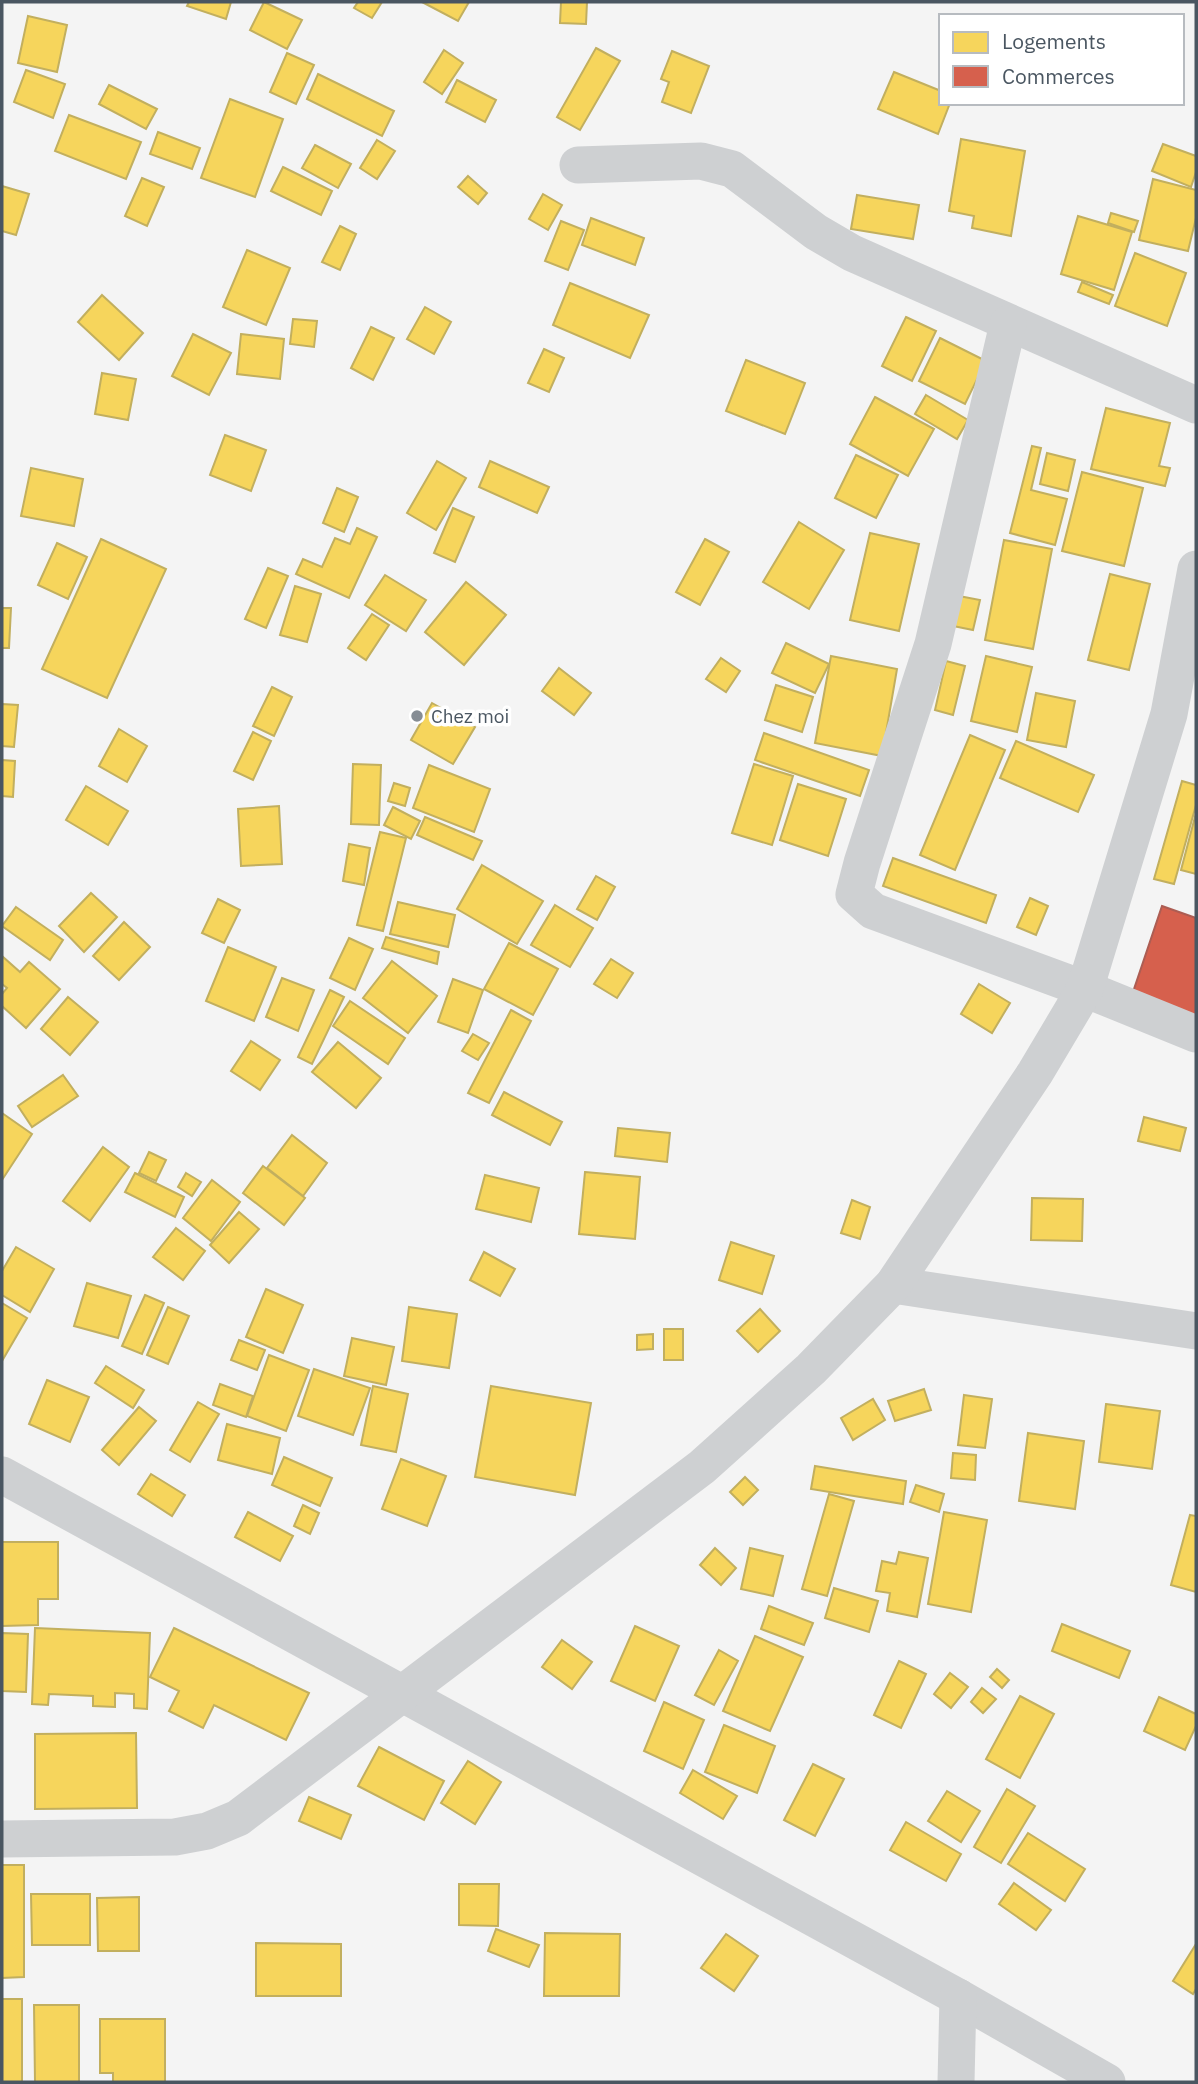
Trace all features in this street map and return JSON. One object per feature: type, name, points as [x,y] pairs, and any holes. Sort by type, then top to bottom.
[{"type":"street","points":[[578,165],[701,161],[732,169],[757,185],[816,232],[852,253],[1196,405]]},
{"type":"street","points":[[1008,324],[933,644],[862,863],[855,894],[873,911],[1085,989],[1196,1034]]},
{"type":"street","points":[[2,1839],[174,1836],[207,1831],[238,1818],[702,1467],[811,1368],[893,1284],[1035,1073],[1085,989],[1169,713],[1196,569]]},
{"type":"street","points":[[893,1284],[1196,1331]]},
{"type":"street","points":[[2,1475],[958,1997],[1107,2082]]},
{"type":"street","points":[[957,2082],[958,1997]]},
{"type":"building: Logements","points":[[189,2],[231,2],[226,19],[187,6]]},
{"type":"building: Logements","points":[[264,2],[302,20],[287,49],[250,30]]},
{"type":"building: Logements","points":[[358,2],[382,2],[372,18],[354,8]]},
{"type":"building: Logements","points":[[422,2],[469,2],[458,21]]},
{"type":"building: Logements","points":[[561,2],[587,2],[586,24],[560,23]]},
{"type":"building: Logements","points":[[28,16],[67,25],[57,72],[18,63]]},
{"type":"building: Logements","points":[[596,48],[620,61],[580,130],[557,117]]},
{"type":"building: Logements","points":[[444,50],[463,63],[442,94],[424,82]]},
{"type":"building: Logements","points":[[672,51],[709,66],[691,113],[662,102],[669,82],[661,79]]},
{"type":"building: Logements","points":[[287,53],[314,65],[296,104],[270,92]]},
{"type":"building: Logements","points":[[26,70],[65,84],[53,118],[14,102]]},
{"type":"building: Logements","points":[[894,72],[939,90],[939,105],[949,105],[938,134],[878,109]]},
{"type":"building: Logements","points":[[318,74],[394,111],[382,136],[307,99]]},
{"type":"building: Logements","points":[[457,80],[496,100],[485,122],[446,102]]},
{"type":"building: Logements","points":[[109,85],[157,109],[146,129],[99,104]]},
{"type":"building: Logements","points":[[230,99],[283,119],[255,197],[201,178]]},
{"type":"building: Logements","points":[[69,115],[141,142],[126,179],[55,151]]},
{"type":"building: Logements","points":[[158,132],[200,148],[192,169],[150,154]]},
{"type":"building: Logements","points":[[961,139],[1025,151],[1011,236],[972,228],[974,216],[949,211]]},
{"type":"building: Logements","points":[[377,140],[395,151],[377,179],[360,168]]},
{"type":"building: Logements","points":[[1163,144],[1196,156],[1196,172],[1191,187],[1152,171]]},
{"type":"building: Logements","points":[[315,145],[351,164],[338,188],[302,168]]},
{"type":"building: Logements","points":[[283,167],[332,191],[321,215],[271,191]]},
{"type":"building: Logements","points":[[468,176],[487,193],[478,204],[458,187]]},
{"type":"building: Logements","points":[[142,178],[164,187],[147,226],[125,216]]},
{"type":"building: Logements","points":[[1153,179],[1196,190],[1196,218],[1188,251],[1139,240]]},
{"type":"building: Logements","points":[[2,186],[29,194],[16,235],[2,231]]},
{"type":"building: Logements","points":[[543,194],[562,205],[548,230],[529,219]]},
{"type":"building: Logements","points":[[857,195],[919,205],[913,239],[851,229]]},
{"type":"building: Logements","points":[[1111,213],[1138,221],[1134,232],[1108,223]]},
{"type":"building: Logements","points":[[1078,216],[1132,232],[1114,290],[1061,274]]},
{"type":"building: Logements","points":[[591,218],[644,238],[635,265],[582,245]]},
{"type":"building: Logements","points":[[561,221],[584,230],[568,270],[545,261]]},
{"type":"building: Logements","points":[[340,226],[356,234],[340,270],[322,262]]},
{"type":"building: Logements","points":[[247,250],[290,268],[266,325],[223,307]]},
{"type":"building: Logements","points":[[1135,253],[1186,273],[1167,326],[1115,306]]},
{"type":"building: Logements","points":[[1082,282],[1113,295],[1109,304],[1078,292]]},
{"type":"building: Logements","points":[[570,283],[649,315],[630,358],[553,325]]},
{"type":"building: Logements","points":[[102,295],[143,333],[119,360],[78,322]]},
{"type":"building: Logements","points":[[425,307],[451,322],[434,354],[407,339]]},
{"type":"building: Logements","points":[[906,317],[936,331],[912,381],[882,366]]},
{"type":"building: Logements","points":[[293,319],[317,321],[314,347],[290,344]]},
{"type":"building: Logements","points":[[371,327],[394,338],[373,380],[351,368]]},
{"type":"building: Logements","points":[[193,334],[231,353],[209,395],[172,376]]},
{"type":"building: Logements","points":[[241,334],[284,339],[280,379],[237,374]]},
{"type":"building: Logements","points":[[940,338],[986,361],[965,404],[919,381]]},
{"type":"building: Logements","points":[[544,349],[564,358],[549,392],[528,383]]},
{"type":"building: Logements","points":[[746,360],[805,383],[785,434],[726,411]]},
{"type":"building: Logements","points":[[102,373],[136,379],[128,420],[95,414]]},
{"type":"building: Logements","points":[[926,395],[968,420],[957,439],[915,414]]},
{"type":"building: Logements","points":[[875,397],[934,429],[908,476],[850,444]]},
{"type":"building: Logements","points":[[1106,408],[1170,423],[1159,466],[1170,468],[1165,486],[1091,469]]},
{"type":"building: Logements","points":[[225,435],[266,450],[251,491],[210,475]]},
{"type":"building: Logements","points":[[1032,446],[1041,448],[1031,490],[1067,499],[1055,545],[1010,533]]},
{"type":"building: Logements","points":[[1047,453],[1075,460],[1068,491],[1040,484]]},
{"type":"building: Logements","points":[[856,455],[898,475],[876,518],[835,498]]},
{"type":"building: Logements","points":[[437,461],[466,478],[436,530],[407,513]]},
{"type":"building: Logements","points":[[490,461],[549,487],[537,513],[479,487]]},
{"type":"building: Logements","points":[[31,468],[83,479],[74,526],[21,516]]},
{"type":"building: Logements","points":[[1082,472],[1143,488],[1124,566],[1062,551]]},
{"type":"building: Logements","points":[[337,488],[358,497],[344,532],[323,523]]},
{"type":"building: Logements","points":[[453,508],[474,517],[455,562],[434,553]]},
{"type":"building: Logements","points":[[799,522],[844,550],[809,609],[763,582]]},
{"type":"building: Logements","points":[[357,528],[377,537],[349,598],[296,574],[303,559],[322,567],[335,538],[350,544]]},
{"type":"building: Logements","points":[[870,533],[919,544],[899,631],[850,620]]},
{"type":"building: Logements","points":[[101,539],[166,569],[107,698],[42,669]]},
{"type":"building: Logements","points":[[705,539],[729,552],[700,605],[676,592]]},
{"type":"building: Logements","points":[[1004,540],[1052,549],[1033,649],[985,640]]},
{"type":"building: Logements","points":[[57,543],[87,557],[68,599],[38,585]]},
{"type":"building: Logements","points":[[268,568],[288,576],[266,628],[245,619]]},
{"type":"building: Logements","points":[[1110,574],[1150,584],[1129,670],[1088,660]]},
{"type":"building: Logements","points":[[385,575],[426,600],[406,631],[365,605]]},
{"type":"building: Logements","points":[[466,582],[506,615],[464,665],[425,632]]},
{"type":"building: Logements","points":[[295,586],[321,594],[307,642],[280,635]]},
{"type":"building: Logements","points":[[959,596],[980,600],[973,630],[953,626]]},
{"type":"building: Logements","points":[[2,608],[11,608],[9,648],[2,648]]},
{"type":"building: Logements","points":[[372,614],[389,625],[366,660],[348,648]]},
{"type":"building: Logements","points":[[786,643],[829,664],[815,693],[772,673]]},
{"type":"building: Logements","points":[[831,656],[897,669],[882,756],[815,743]]},
{"type":"building: Logements","points":[[986,656],[1032,667],[1017,732],[971,721]]},
{"type":"building: Logements","points":[[721,658],[740,671],[726,692],[706,679]]},
{"type":"building: Logements","points":[[946,661],[965,666],[953,715],[935,710]]},
{"type":"building: Logements","points":[[559,668],[591,693],[574,715],[542,691]]},
{"type":"building: Logements","points":[[776,685],[813,697],[802,732],[765,720]]},
{"type":"building: Logements","points":[[272,687],[292,697],[274,736],[253,726]]},
{"type":"building: Logements","points":[[1036,693],[1075,701],[1066,747],[1027,740]]},
{"type":"building: Logements","points":[[432,703],[475,727],[453,764],[411,740]]},
{"type":"building: Logements","points":[[2,704],[18,705],[14,747],[2,746]]},
{"type":"building: Logements","points":[[119,729],[147,746],[127,782],[99,766]]},
{"type":"building: Logements","points":[[253,732],[271,741],[253,780],[234,771]]},
{"type":"building: Logements","points":[[764,733],[869,770],[860,796],[755,760]]},
{"type":"building: Logements","points":[[970,735],[1005,750],[955,870],[920,855]]},
{"type":"building: Logements","points":[[1016,741],[1094,775],[1078,812],[1000,778]]},
{"type":"building: Logements","points":[[2,760],[15,761],[13,797],[2,796]]},
{"type":"building: Logements","points":[[353,764],[381,765],[379,825],[351,824]]},
{"type":"building: Logements","points":[[754,764],[793,776],[772,845],[732,833]]},
{"type":"building: Logements","points":[[429,765],[490,789],[474,832],[413,808]]},
{"type":"building: Logements","points":[[1182,781],[1196,785],[1196,805],[1174,884],[1154,879]]},
{"type":"building: Logements","points":[[394,783],[410,788],[405,806],[388,801]]},
{"type":"building: Logements","points":[[798,784],[846,799],[828,856],[780,840]]},
{"type":"building: Logements","points":[[86,786],[128,811],[108,845],[66,820]]},
{"type":"building: Logements","points":[[279,806],[282,864],[241,866],[238,809]]},
{"type":"building: Logements","points":[[393,807],[420,821],[411,839],[384,825]]},
{"type":"building: Logements","points":[[1196,813],[1196,874],[1181,870]]},
{"type":"building: Logements","points":[[425,817],[482,841],[473,860],[417,835]]},
{"type":"building: Logements","points":[[380,832],[406,838],[383,931],[357,925]]},
{"type":"building: Logements","points":[[349,844],[370,848],[364,885],[343,881]]},
{"type":"building: Logements","points":[[893,858],[996,895],[986,923],[883,886]]},
{"type":"building: Logements","points":[[482,865],[543,901],[517,944],[457,909]]},
{"type":"building: Logements","points":[[596,876],[615,887],[597,920],[577,909]]},
{"type":"building: Logements","points":[[91,893],[117,917],[84,952],[59,926]]},
{"type":"building: Logements","points":[[1030,898],[1048,906],[1036,935],[1017,927]]},
{"type":"building: Logements","points":[[218,899],[240,910],[224,943],[202,933]]},
{"type":"building: Logements","points":[[398,902],[455,915],[448,947],[390,934]]},
{"type":"building: Logements","points":[[555,905],[593,928],[570,967],[531,945]]},
{"type":"building: Logements","points":[[16,907],[63,940],[50,960],[2,926]]},
{"type":"building: Logements","points":[[124,922],[150,947],[119,980],[93,956]]},
{"type":"building: Logements","points":[[386,937],[439,952],[437,964],[382,948]]},
{"type":"building: Logements","points":[[349,938],[373,949],[355,990],[330,978]]},
{"type":"building: Logements","points":[[509,943],[558,969],[533,1015],[484,989]]},
{"type":"building: Logements","points":[[228,947],[276,967],[254,1021],[206,1001]]},
{"type":"building: Logements","points":[[2,956],[20,972],[29,962],[60,989],[26,1028],[2,1006],[2,994],[7,988],[2,984]]},
{"type":"building: Logements","points":[[611,959],[633,973],[617,998],[594,984]]},
{"type":"building: Logements","points":[[392,961],[437,996],[408,1033],[363,998]]},
{"type":"building: Logements","points":[[282,978],[314,990],[298,1031],[266,1017]]},
{"type":"building: Logements","points":[[453,979],[483,990],[468,1033],[438,1022]]},
{"type":"building: Logements","points":[[979,984],[1010,1003],[992,1033],[961,1014]]},
{"type":"building: Logements","points":[[330,990],[344,997],[312,1064],[298,1057]]},
{"type":"building: Logements","points":[[68,997],[98,1022],[70,1055],[41,1029]]},
{"type":"building: Logements","points":[[350,1001],[405,1038],[388,1064],[333,1026]]},
{"type":"building: Logements","points":[[511,1010],[531,1021],[489,1103],[468,1093]]},
{"type":"building: Logements","points":[[473,1034],[489,1043],[478,1060],[462,1051]]},
{"type":"building: Logements","points":[[251,1041],[280,1060],[260,1090],[231,1071]]},
{"type":"building: Logements","points":[[338,1042],[381,1078],[356,1108],[312,1072]]},
{"type":"building: Logements","points":[[63,1075],[78,1096],[32,1127],[18,1106]]},
{"type":"building: Logements","points":[[504,1092],[562,1122],[550,1145],[492,1115]]},
{"type":"building: Logements","points":[[2,1113],[32,1134],[2,1180]]},
{"type":"building: Logements","points":[[1144,1117],[1186,1128],[1180,1151],[1138,1141]]},
{"type":"building: Logements","points":[[618,1128],[670,1133],[667,1162],[615,1156]]},
{"type":"building: Logements","points":[[292,1135],[327,1163],[303,1196],[267,1168]]},
{"type":"building: Logements","points":[[103,1147],[129,1167],[90,1221],[63,1201]]},
{"type":"building: Logements","points":[[149,1152],[166,1160],[156,1181],[139,1173]]},
{"type":"building: Logements","points":[[263,1166],[305,1198],[284,1225],[243,1193]]},
{"type":"building: Logements","points":[[585,1172],[640,1177],[635,1239],[579,1234]]},
{"type":"building: Logements","points":[[135,1173],[184,1197],[175,1217],[125,1192]]},
{"type":"building: Logements","points":[[186,1173],[201,1182],[192,1196],[178,1187]]},
{"type":"building: Logements","points":[[485,1175],[539,1188],[531,1222],[476,1209]]},
{"type":"building: Logements","points":[[212,1180],[240,1202],[211,1241],[183,1218]]},
{"type":"building: Logements","points":[[1032,1198],[1083,1199],[1082,1241],[1031,1240]]},
{"type":"building: Logements","points":[[852,1200],[870,1207],[860,1239],[841,1233]]},
{"type":"building: Logements","points":[[239,1212],[259,1229],[229,1263],[210,1245]]},
{"type":"building: Logements","points":[[176,1228],[205,1251],[183,1280],[153,1257]]},
{"type":"building: Logements","points":[[731,1242],[774,1256],[762,1294],[719,1280]]},
{"type":"building: Logements","points":[[16,1247],[54,1269],[30,1312],[2,1295],[2,1271]]},
{"type":"building: Logements","points":[[484,1252],[515,1269],[500,1296],[470,1280]]},
{"type":"building: Logements","points":[[87,1283],[131,1296],[118,1338],[74,1326]]},
{"type":"building: Logements","points":[[266,1289],[303,1305],[283,1353],[246,1337]]},
{"type":"building: Logements","points":[[145,1295],[164,1303],[142,1354],[122,1346]]},
{"type":"building: Logements","points":[[2,1303],[27,1318],[2,1361]]},
{"type":"building: Logements","points":[[168,1307],[189,1316],[168,1364],[147,1355]]},
{"type":"building: Logements","points":[[409,1307],[457,1314],[449,1368],[402,1361]]},
{"type":"building: Logements","points":[[760,1309],[780,1331],[758,1352],[737,1331]]},
{"type":"building: Logements","points":[[664,1329],[683,1329],[683,1360],[664,1360]]},
{"type":"building: Logements","points":[[653,1334],[653,1349],[637,1350],[637,1335]]},
{"type":"building: Logements","points":[[352,1338],[394,1347],[386,1385],[344,1376]]},
{"type":"building: Logements","points":[[239,1340],[265,1350],[257,1370],[231,1360]]},
{"type":"building: Logements","points":[[269,1355],[309,1370],[286,1431],[247,1416]]},
{"type":"building: Logements","points":[[106,1366],[144,1390],[133,1408],[95,1383]]},
{"type":"building: Logements","points":[[314,1369],[370,1388],[353,1435],[298,1416]]},
{"type":"building: Logements","points":[[47,1380],[89,1397],[70,1442],[29,1424]]},
{"type":"building: Logements","points":[[220,1384],[253,1396],[246,1417],[213,1405]]},
{"type":"building: Logements","points":[[373,1386],[408,1394],[396,1452],[361,1445]]},
{"type":"building: Logements","points":[[491,1386],[591,1403],[575,1495],[475,1477]]},
{"type":"building: Logements","points":[[924,1389],[931,1410],[895,1421],[888,1401]]},
{"type":"building: Logements","points":[[964,1395],[992,1399],[985,1448],[958,1445]]},
{"type":"building: Logements","points":[[873,1399],[885,1420],[853,1440],[841,1418]]},
{"type":"building: Logements","points":[[198,1402],[219,1414],[190,1462],[170,1450]]},
{"type":"building: Logements","points":[[1106,1404],[1160,1411],[1152,1469],[1099,1462]]},
{"type":"building: Logements","points":[[139,1407],[156,1421],[119,1465],[102,1450]]},
{"type":"building: Logements","points":[[227,1424],[280,1438],[272,1474],[218,1460]]},
{"type":"building: Logements","points":[[1028,1433],[1084,1441],[1075,1509],[1019,1501]]},
{"type":"building: Logements","points":[[953,1453],[976,1455],[975,1480],[951,1478]]},
{"type":"building: Logements","points":[[284,1457],[332,1478],[320,1506],[272,1485]]},
{"type":"building: Logements","points":[[401,1459],[446,1476],[427,1526],[382,1509]]},
{"type":"building: Logements","points":[[815,1466],[906,1481],[903,1504],[811,1489]]},
{"type":"building: Logements","points":[[151,1474],[185,1495],[172,1516],[138,1494]]},
{"type":"building: Logements","points":[[745,1477],[758,1490],[743,1505],[730,1492]]},
{"type":"building: Logements","points":[[916,1485],[944,1494],[939,1512],[910,1502]]},
{"type":"building: Logements","points":[[829,1494],[854,1501],[827,1596],[802,1589]]},
{"type":"building: Logements","points":[[303,1505],[319,1513],[310,1534],[294,1526]]},
{"type":"building: Logements","points":[[248,1512],[293,1536],[280,1561],[235,1537]]},
{"type":"building: Logements","points":[[944,1512],[987,1520],[971,1612],[928,1604]]},
{"type":"building: Logements","points":[[1190,1515],[1196,1516],[1196,1592],[1171,1585]]},
{"type":"building: Logements","points":[[2,1542],[58,1542],[58,1599],[38,1599],[38,1625],[2,1626]]},
{"type":"building: Logements","points":[[715,1548],[736,1568],[721,1585],[700,1565]]},
{"type":"building: Logements","points":[[750,1548],[783,1556],[773,1596],[741,1589]]},
{"type":"building: Logements","points":[[899,1552],[928,1558],[917,1617],[887,1611],[890,1593],[876,1591],[882,1561],[896,1564]]},
{"type":"building: Logements","points":[[834,1588],[878,1601],[869,1632],[825,1618]]},
{"type":"building: Logements","points":[[769,1606],[813,1623],[804,1645],[761,1629]]},
{"type":"building: Logements","points":[[1062,1624],[1130,1651],[1119,1678],[1052,1651]]},
{"type":"building: Logements","points":[[635,1626],[679,1646],[655,1701],[611,1681]]},
{"type":"building: Logements","points":[[35,1628],[150,1633],[147,1709],[134,1708],[134,1694],[115,1693],[115,1707],[93,1706],[93,1696],[49,1694],[48,1705],[32,1704]]},
{"type":"building: Logements","points":[[174,1628],[309,1693],[286,1740],[214,1705],[203,1728],[169,1711],[179,1691],[150,1677]]},
{"type":"building: Logements","points":[[2,1633],[28,1634],[26,1692],[2,1691]]},
{"type":"building: Logements","points":[[755,1636],[803,1657],[770,1731],[723,1711]]},
{"type":"building: Logements","points":[[562,1640],[592,1662],[572,1689],[542,1667]]},
{"type":"building: Logements","points":[[719,1650],[738,1661],[714,1705],[695,1695]]},
{"type":"building: Logements","points":[[899,1661],[926,1674],[901,1728],[874,1715]]},
{"type":"building: Logements","points":[[997,1669],[1009,1680],[1002,1688],[990,1677]]},
{"type":"building: Logements","points":[[950,1673],[968,1687],[951,1708],[934,1694]]},
{"type":"building: Logements","points":[[982,1688],[996,1699],[983,1713],[971,1702]]},
{"type":"building: Logements","points":[[1020,1696],[1054,1714],[1020,1778],[986,1759]]},
{"type":"building: Logements","points":[[1159,1697],[1196,1714],[1196,1726],[1185,1750],[1144,1731]]},
{"type":"building: Logements","points":[[664,1702],[704,1720],[683,1769],[644,1751]]},
{"type":"building: Logements","points":[[724,1725],[775,1746],[757,1793],[705,1772]]},
{"type":"building: Logements","points":[[136,1733],[137,1808],[35,1809],[35,1734]]},
{"type":"building: Logements","points":[[379,1747],[444,1781],[424,1820],[358,1786]]},
{"type":"building: Logements","points":[[468,1761],[501,1782],[475,1824],[441,1803]]},
{"type":"building: Logements","points":[[813,1764],[844,1779],[815,1836],[784,1820]]},
{"type":"building: Logements","points":[[693,1770],[737,1796],[723,1819],[680,1793]]},
{"type":"building: Logements","points":[[1007,1789],[1035,1806],[1001,1863],[974,1847]]},
{"type":"building: Logements","points":[[947,1791],[980,1811],[961,1842],[928,1821]]},
{"type":"building: Logements","points":[[309,1797],[351,1815],[341,1839],[299,1821]]},
{"type":"building: Logements","points":[[906,1822],[961,1854],[946,1881],[890,1850]]},
{"type":"building: Logements","points":[[1028,1833],[1085,1869],[1065,1901],[1008,1864]]},
{"type":"building: Logements","points":[[2,1865],[24,1865],[24,1977],[2,1978]]},
{"type":"building: Logements","points":[[1014,1883],[1051,1910],[1036,1930],[999,1904]]},
{"type":"building: Logements","points":[[459,1884],[499,1884],[498,1926],[459,1925]]},
{"type":"building: Logements","points":[[31,1894],[90,1894],[90,1945],[32,1945]]},
{"type":"building: Logements","points":[[139,1897],[139,1951],[98,1951],[97,1898]]},
{"type":"building: Logements","points":[[496,1929],[539,1945],[529,1967],[488,1951]]},
{"type":"building: Logements","points":[[545,1933],[620,1934],[619,1996],[544,1996]]},
{"type":"building: Logements","points":[[726,1934],[758,1956],[734,1991],[701,1968]]},
{"type":"building: Logements","points":[[256,1943],[341,1944],[341,1996],[256,1996]]},
{"type":"building: Logements","points":[[1196,1944],[1196,1989],[1193,1994],[1173,1981]]},
{"type":"building: Logements","points":[[2,1999],[22,1999],[22,2082],[2,2082]]},
{"type":"building: Logements","points":[[34,2005],[79,2005],[79,2082],[35,2082]]},
{"type":"building: Logements","points":[[100,2019],[165,2019],[165,2082],[113,2082],[113,2073],[100,2073]]},
{"type":"building: Commerces","points":[[1162,906],[1196,918],[1196,1024],[1130,1001]]},
{"type":"place","name":"Chez moi","points":[[417,716]]}]
